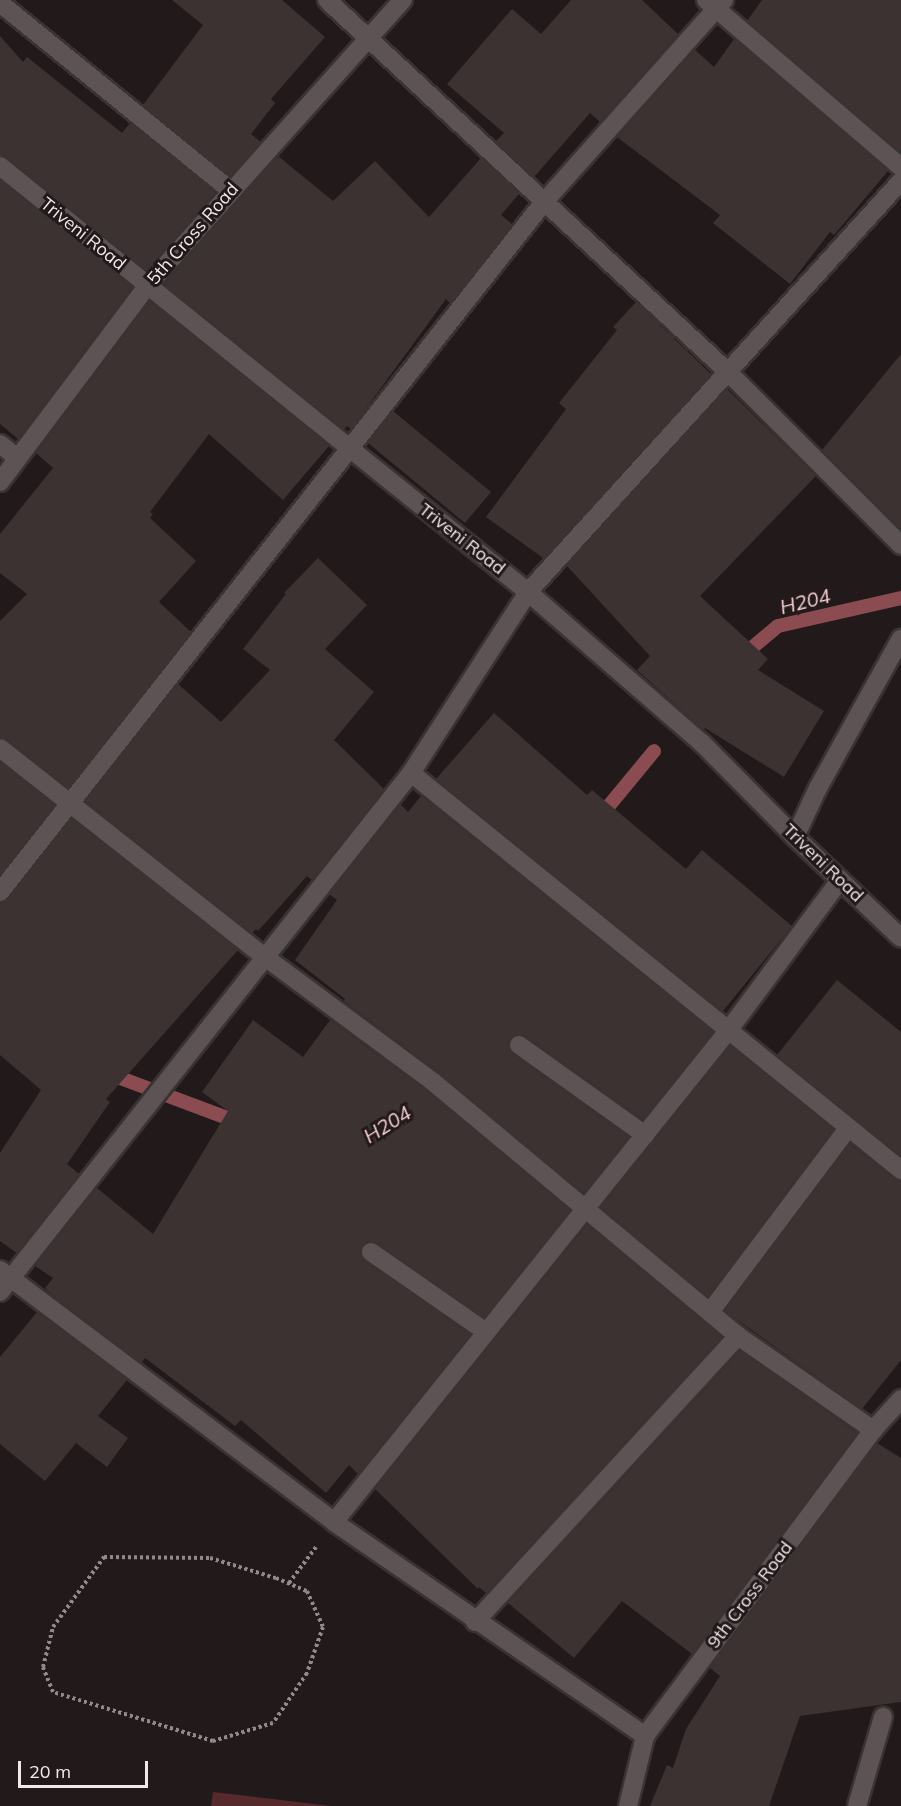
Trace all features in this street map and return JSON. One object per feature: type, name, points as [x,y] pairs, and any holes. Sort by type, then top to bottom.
[{"type":"street","points":[[327,0],[729,372],[901,544]]},
{"type":"street","name":"5th Cross Road","points":[[0,482],[147,286],[403,0]]},
{"type":"street","points":[[0,3],[231,191]]},
{"type":"street","points":[[0,892],[544,202],[716,3],[901,167]]},
{"type":"street","name":"Triveni Road","points":[[0,166],[347,449],[528,592],[702,742],[795,837],[901,938]]},
{"type":"street","points":[[645,1736],[476,1622],[334,1522],[4,1280],[144,1110],[411,773],[528,592],[901,181]]},
{"type":"street","points":[[0,444],[18,458]]},
{"type":"street","points":[[795,837],[818,788],[901,638]]},
{"type":"street","points":[[0,748],[265,957],[432,1081],[738,1336],[873,1430]]},
{"type":"street","points":[[411,773],[901,1170]]},
{"type":"street","points":[[334,1522],[728,1031],[840,880]]},
{"type":"street","points":[[519,1045],[645,1135]]},
{"type":"street","points":[[710,1312],[848,1128]]},
{"type":"street","points":[[371,1252],[486,1332]]},
{"type":"street","points":[[476,1622],[738,1336]]},
{"type":"street","name":"9th Cross Road","points":[[628,1806],[645,1736],[873,1430],[901,1399]]},
{"type":"street","points":[[857,1806],[883,1717]]},
{"type":"path","points":[[290,1583],[334,1522]]},
{"type":"path","points":[[104,1557],[210,1558],[290,1583],[307,1591],[323,1627],[307,1673],[273,1723],[213,1741],[53,1692],[43,1667],[53,1627],[104,1557]]},
{"type":"shaded area","points":[[213,1792],[331,1806],[211,1806]]},
{"type":"building","points":[[172,0],[282,0],[325,37],[271,99],[275,103],[251,134],[261,142],[230,176],[143,105],[203,25]]},
{"type":"building","points":[[571,0],[642,0],[678,34],[600,122],[590,113],[534,177],[496,141],[504,133],[447,84],[512,9],[541,34]]},
{"type":"building","points":[[762,0],[901,0],[901,152],[747,21]]},
{"type":"building","points":[[0,36],[23,62],[27,57],[122,133],[130,123],[215,193],[146,270],[7,157],[0,155]]},
{"type":"building","points":[[734,39],[888,171],[834,235],[830,232],[790,284],[713,223],[720,215],[617,137],[695,50],[714,67]]},
{"type":"building","points":[[278,156],[333,201],[375,161],[429,217],[481,158],[519,194],[501,215],[512,224],[450,303],[446,299],[351,429],[347,426],[344,429],[164,284]]},
{"type":"building","points":[[0,180],[132,287],[18,439],[0,424]]},
{"type":"building","points":[[150,301],[329,446],[283,500],[209,434],[150,512],[153,514],[150,518],[196,561],[159,602],[191,632],[68,787],[7,739],[0,737],[0,621],[27,594],[0,573],[0,534],[53,468],[36,453]]},
{"type":"building","points":[[636,302],[711,374],[543,558],[486,517],[566,409],[559,403],[617,330],[613,327]]},
{"type":"building","points":[[901,354],[901,529],[822,450]]},
{"type":"building","points":[[727,389],[816,476],[700,596],[768,659],[758,670],[824,711],[784,777],[705,728],[704,730],[637,670],[650,656],[567,566]]},
{"type":"building","points":[[393,411],[491,492],[465,523],[368,443]]},
{"type":"building","points":[[318,558],[367,605],[325,649],[374,692],[334,740],[384,789],[312,880],[307,876],[258,931],[256,929],[252,933],[86,801],[178,684],[221,722],[270,670],[243,649],[286,594],[284,593]]},
{"type":"building","points":[[494,713],[587,795],[592,790],[686,869],[702,850],[792,926],[723,1011],[436,779]]},
{"type":"building","points":[[0,762],[54,805],[0,874]]},
{"type":"building","points":[[421,796],[713,1032],[643,1119],[526,1036],[519,1034],[510,1038],[508,1044],[512,1054],[628,1137],[584,1193],[439,1072],[344,1001],[345,999],[295,960],[337,900],[329,894],[400,804],[408,812]]},
{"type":"building","points":[[72,819],[238,950],[106,1099],[110,1102],[67,1164],[79,1174],[17,1253],[0,1241],[0,1153],[41,1090],[0,1055],[0,903],[9,899]]},
{"type":"building","points":[[837,980],[901,1032],[901,1156],[777,1055]]},
{"type":"building","points":[[253,1020],[303,1057],[330,1020],[425,1090],[570,1210],[484,1317],[377,1243],[371,1241],[362,1245],[360,1252],[365,1261],[470,1335],[358,1474],[349,1465],[326,1493],[241,1420],[235,1426],[145,1358],[141,1363],[51,1294],[45,1288],[53,1278],[35,1266],[97,1188],[153,1234],[228,1111],[202,1092]]},
{"type":"building","points":[[730,1046],[833,1129],[708,1296],[601,1207]]},
{"type":"building","points":[[850,1144],[894,1179],[901,1181],[901,1360],[862,1409],[725,1311]]},
{"type":"building","points":[[587,1225],[722,1337],[486,1593],[479,1587],[478,1589],[375,1489]]},
{"type":"building","points":[[37,1312],[127,1380],[98,1416],[128,1438],[107,1467],[76,1443],[45,1481],[0,1444],[0,1357]]},
{"type":"building","points":[[740,1351],[857,1433],[692,1654],[622,1601],[574,1658],[508,1603]]},
{"type":"building","points":[[877,1443],[901,1458],[901,1702],[800,1716],[769,1806],[650,1806],[667,1765],[673,1768],[686,1729],[720,1676],[710,1668]]},
{"type":"waterway","name":"H204","points":[[741,657],[778,626],[901,598]]},
{"type":"waterway","name":"H204","points":[[598,819],[654,751]]},
{"type":"waterway","name":"H204","points":[[107,1073],[241,1123]]}]
